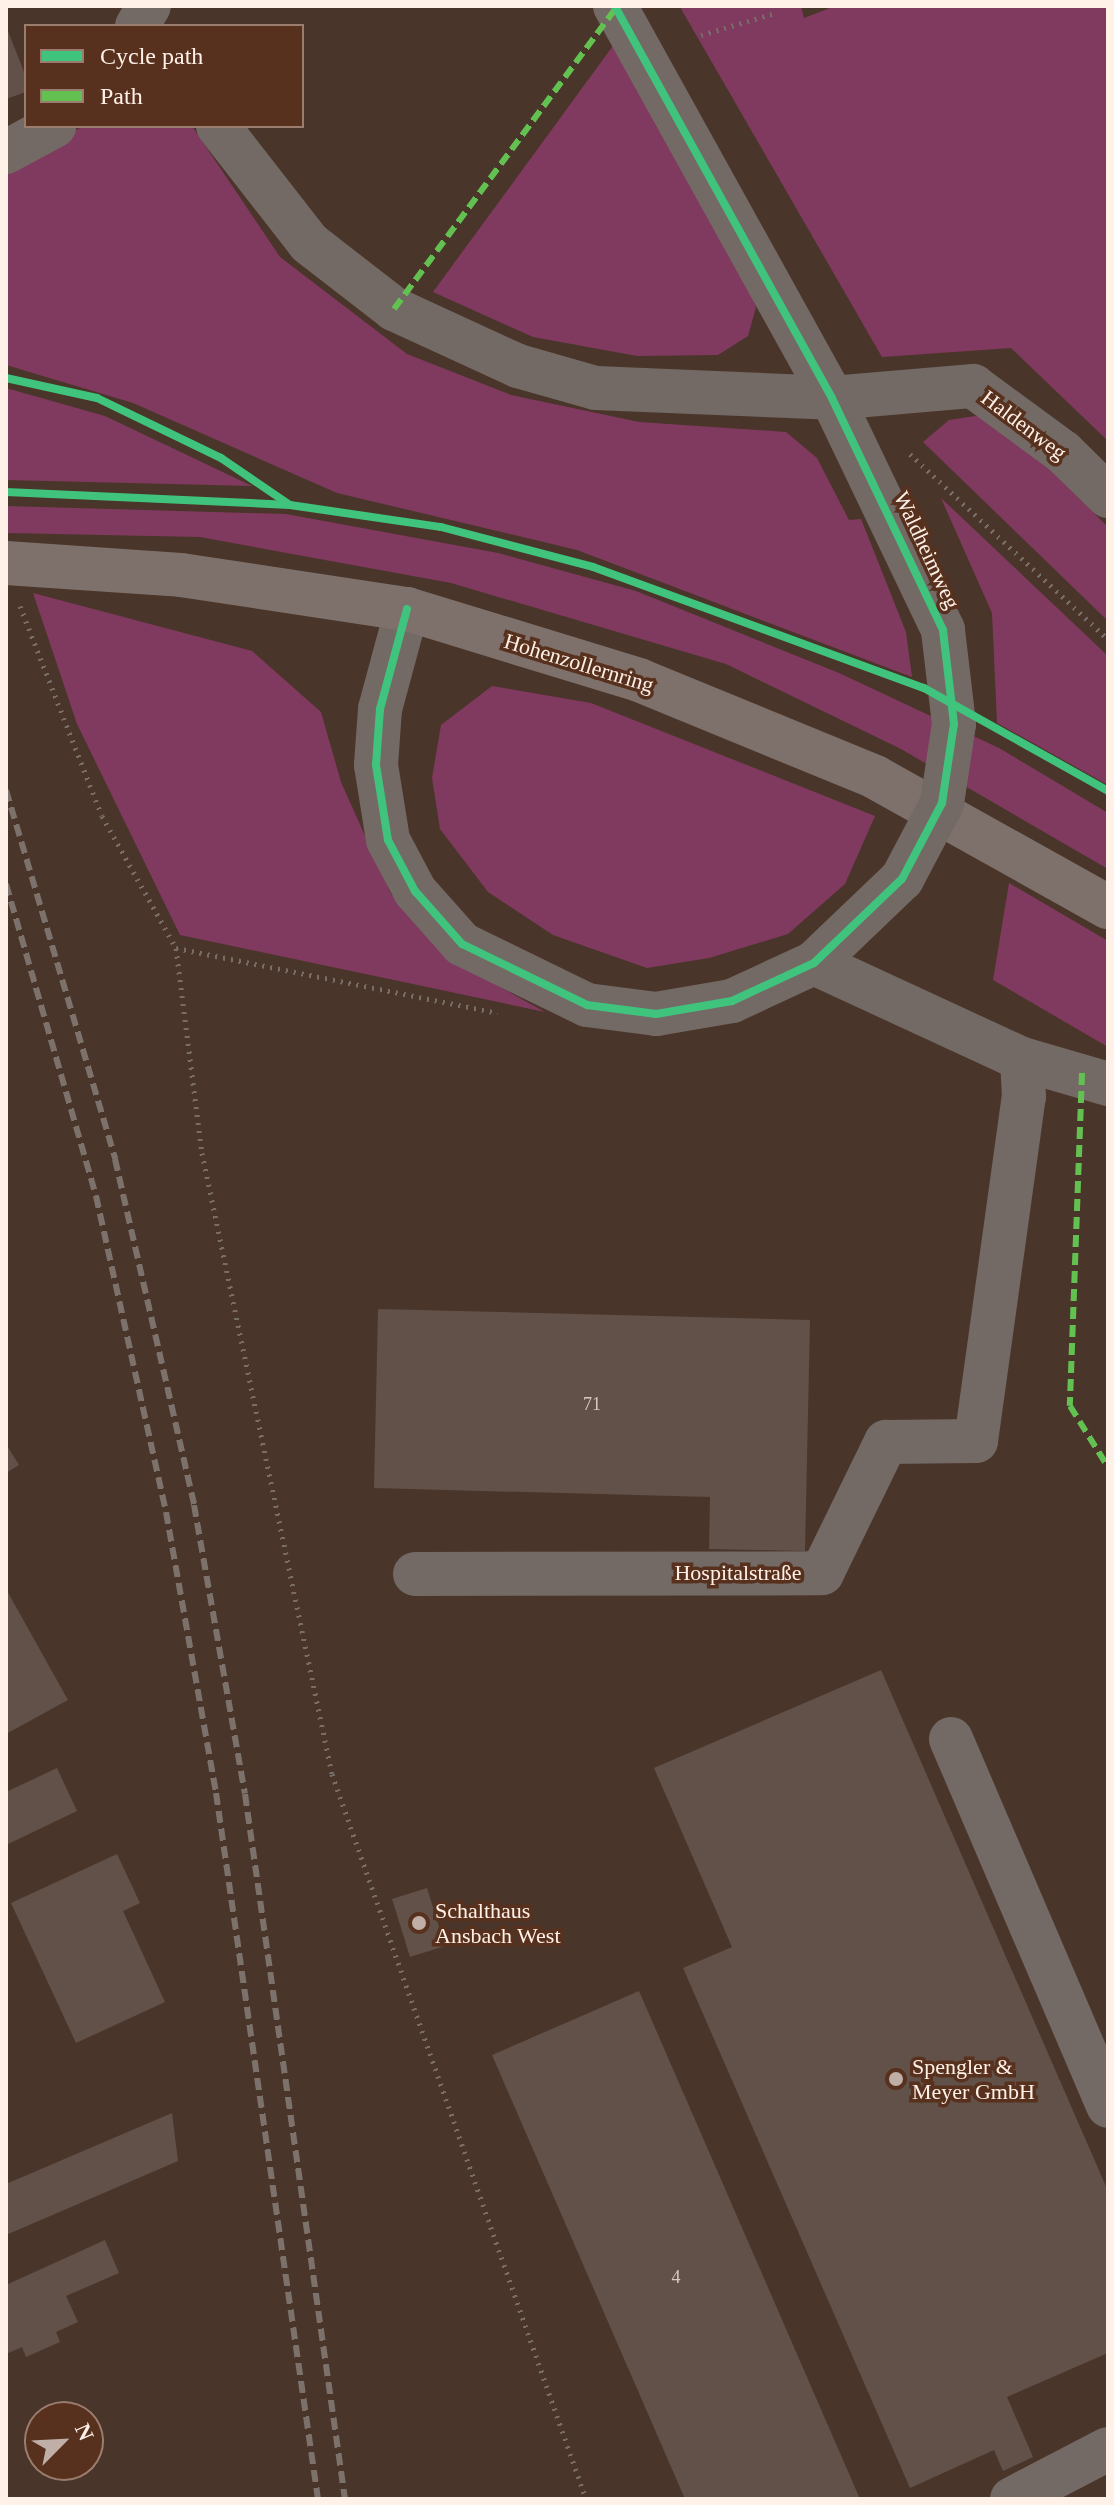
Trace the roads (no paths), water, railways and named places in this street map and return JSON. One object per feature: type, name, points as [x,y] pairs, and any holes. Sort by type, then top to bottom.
[{"type":"main road","name":"Hohenzollernring","points":[[11,579],[181,575],[407,609],[760,724],[875,777],[1108,907]]},
{"type":"street","points":[[138,24],[149,6]]},
{"type":"street","name":"Waldheimweg","points":[[407,609],[380,709],[376,765],[388,840],[415,891],[462,944],[587,1005],[656,1014],[732,1001],[814,963],[902,879],[942,803],[954,724],[943,630],[832,398],[615,6]]},
{"type":"street","points":[[6,152],[50,128]]},
{"type":"street","name":"Haldenweg","points":[[220,128],[309,243],[394,309],[518,366],[596,388],[832,398],[973,386],[1063,452],[1108,496]]},
{"type":"street","points":[[814,963],[1022,1059],[1108,1084]]},
{"type":"street","name":"Hospitalstraße","points":[[415,1574],[822,1573],[886,1442],[976,1441],[1024,1097],[1022,1059]]},
{"type":"street","points":[[951,1739],[1105,2090]]},
{"type":"street","points":[[1012,2499],[1108,2449]]},
{"type":"railway","points":[[6,790],[115,1159],[194,1505],[245,1794],[345,2499]]},
{"type":"railway","points":[[6,884],[96,1196],[166,1512],[216,1793],[318,2499]]},
{"type":"place","name":"Schalthaus Ansbach West","points":[[419,1923]]},
{"type":"place","name":"Spengler & Meyer GmbH","points":[[896,2079]]}]
